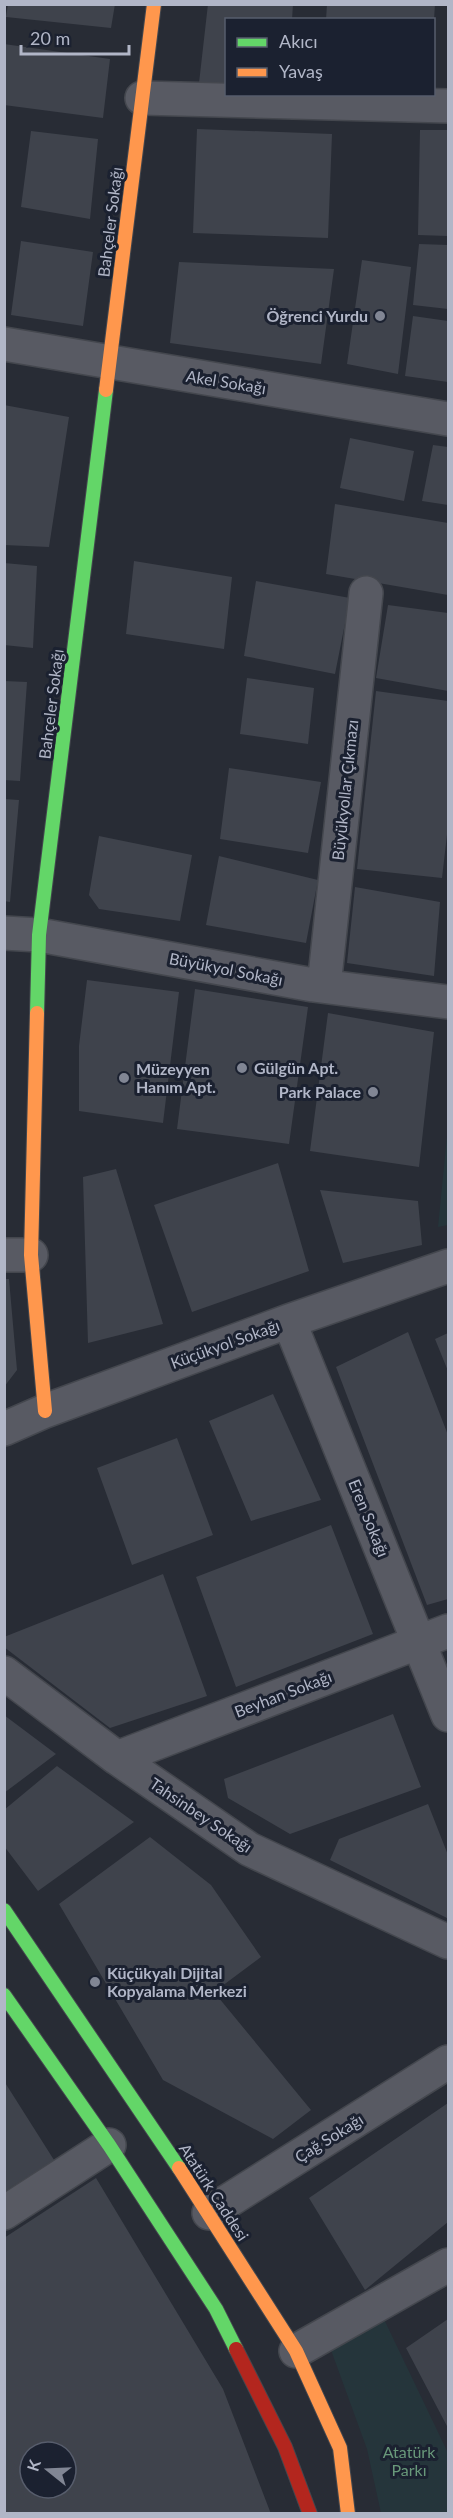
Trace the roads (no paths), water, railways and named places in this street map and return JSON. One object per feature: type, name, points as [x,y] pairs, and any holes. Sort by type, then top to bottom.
[{"type":"street","name":"Bahçeler Sokağı","points":[[45,1411],[18,1255],[39,935],[154,4]]},
{"type":"street","points":[[142,98],[448,106]]},
{"type":"street","name":"Akel Sokağı","points":[[4,344],[448,419]]},
{"type":"street","name":"Büyükyollar Çıkmazı","points":[[324,986],[366,593]]},
{"type":"street","name":"Büyükyol Sokağı","points":[[4,933],[39,935],[324,986],[448,1002]]},
{"type":"street","name":"Küçükyol Sokağı","points":[[4,1429],[45,1411],[289,1321],[448,1266]]},
{"type":"street","name":"Eren Sokağı","points":[[289,1321],[434,1636],[448,1715]]},
{"type":"street","name":"Beyhan Sokağı","points":[[117,1758],[434,1636]]},
{"type":"street","name":"Tahsinbey Sokağı","points":[[4,1672],[117,1758],[249,1849],[448,1942]]},
{"type":"street","name":"Atatürk Caddesi","points":[[4,1910],[208,2213],[296,2351],[340,2448],[348,2514]]},
{"type":"street","points":[[4,1995],[109,2145],[216,2309],[285,2447],[310,2514]]},
{"type":"street","name":"Çağ Sokağı","points":[[208,2213],[448,2062]]},
{"type":"street","points":[[4,2213],[109,2145]]},
{"type":"street","points":[[296,2351],[448,2265]]},
{"type":"place","name":"Öğrenci Yurdu","points":[[380,316]]},
{"type":"place","name":"Gülgün Apt.","points":[[242,1068]]},
{"type":"place","name":"Müzeyyen Hanım Apt.","points":[[124,1078]]},
{"type":"place","name":"Park Palace","points":[[373,1092]]},
{"type":"place","name":"Küçükyalı Dijital Kopyalama Merkezi","points":[[95,1982]]},
{"type":"park label","name":"Atatürk Parkı","points":[[409,2461]]}]
